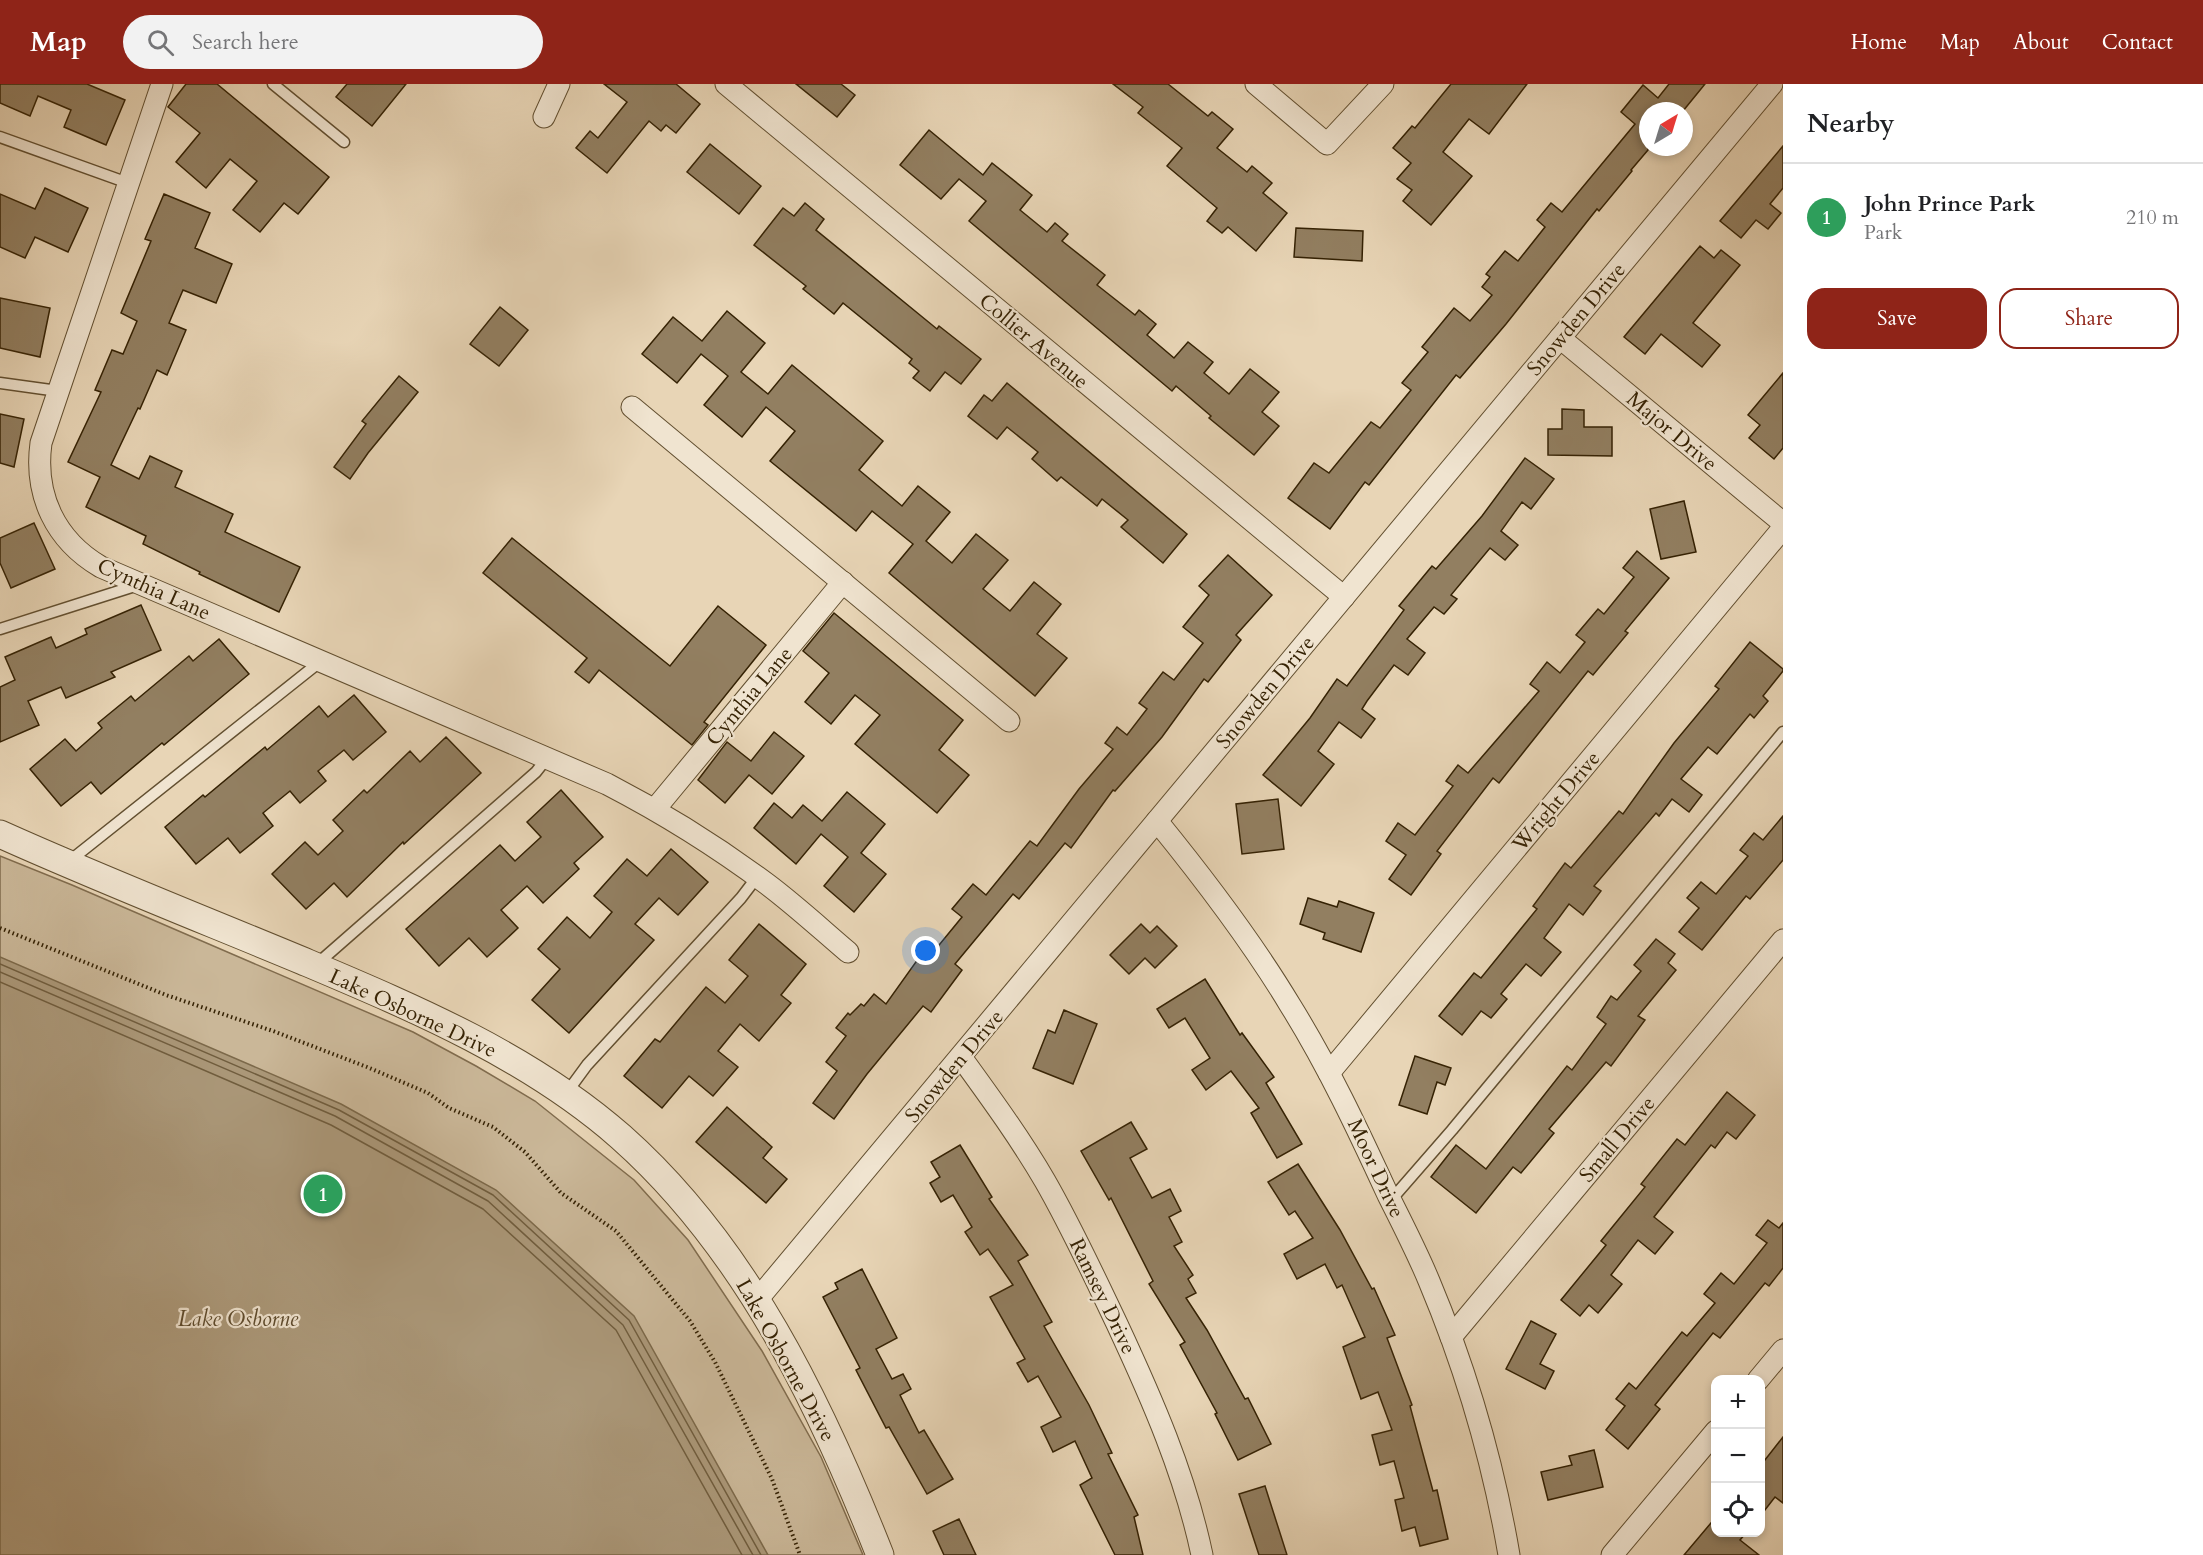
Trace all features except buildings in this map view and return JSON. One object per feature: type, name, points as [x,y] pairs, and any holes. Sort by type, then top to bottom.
[{"type":"street","name":"Cynthia Lane","points":[[162,84],[45,429],[39,458],[41,487],[50,515],[66,540],[88,560],[101,567],[607,784],[655,809],[757,877],[848,952]]},
{"type":"street","points":[[544,117],[559,84]]},
{"type":"street","name":"Collier Avenue","points":[[726,84],[1344,597]]},
{"type":"street","points":[[1256,84],[1327,144],[1383,84]]},
{"type":"street","name":"Snowden Drive","points":[[757,1300],[1772,84]]},
{"type":"street","name":"Major Drive","points":[[1560,338],[1783,524]]},
{"type":"street","points":[[633,406],[1009,721]]},
{"type":"street","name":"Wright Drive","points":[[1329,1073],[1783,528]]},
{"type":"street","name":"Cynthia Lane","points":[[655,809],[843,582]]},
{"type":"street","name":"Moor Drive","points":[[1157,821],[1197,869],[1246,936],[1291,1005],[1329,1073],[1391,1200],[1428,1279],[1451,1337],[1484,1440],[1502,1513],[1509,1555]]},
{"type":"street","name":"Lake Osborne Drive","points":[[0,834],[445,1023],[514,1062],[565,1095],[621,1137],[667,1184],[715,1239],[757,1300],[809,1396],[860,1504],[879,1555]]},
{"type":"street","name":"Small Drive","points":[[1451,1337],[1783,940]]},
{"type":"street","name":"Ramsey Drive","points":[[961,1057],[1006,1119],[1045,1181],[1079,1246],[1166,1434],[1196,1527],[1202,1555]]},
{"type":"street","points":[[1762,1375],[1783,1350]]},
{"type":"street","points":[[1612,1555],[1711,1437]]},
{"type":"lane","points":[[273,84],[344,142]]},
{"type":"lane","points":[[0,137],[128,183]]},
{"type":"lane","points":[[0,382],[58,391]]},
{"type":"lane","points":[[0,629],[141,584]]},
{"type":"lane","points":[[67,863],[321,661]]},
{"type":"lane","points":[[1391,1200],[1452,1130],[1783,732]]},
{"type":"lane","points":[[314,966],[536,772],[547,758]]},
{"type":"lane","points":[[565,1095],[587,1065],[741,898],[757,877]]},
{"type":"path","points":[[0,928],[166,994],[367,1067],[428,1093],[449,1108],[493,1127],[525,1152],[561,1193],[616,1231],[690,1321],[715,1362],[772,1479],[800,1555]]},
{"type":"shaded area","name":"Lake Osborne","points":[[0,856],[413,1032],[535,1101],[634,1180],[688,1240],[762,1351],[821,1457],[863,1555],[0,1555]]},
{"type":"water","name":"Lake Osborne","points":[[0,957],[341,1104],[496,1190],[634,1316],[768,1555],[0,1555]]},
{"type":"place","name":"John Prince Park","points":[[323,1194]]}]
